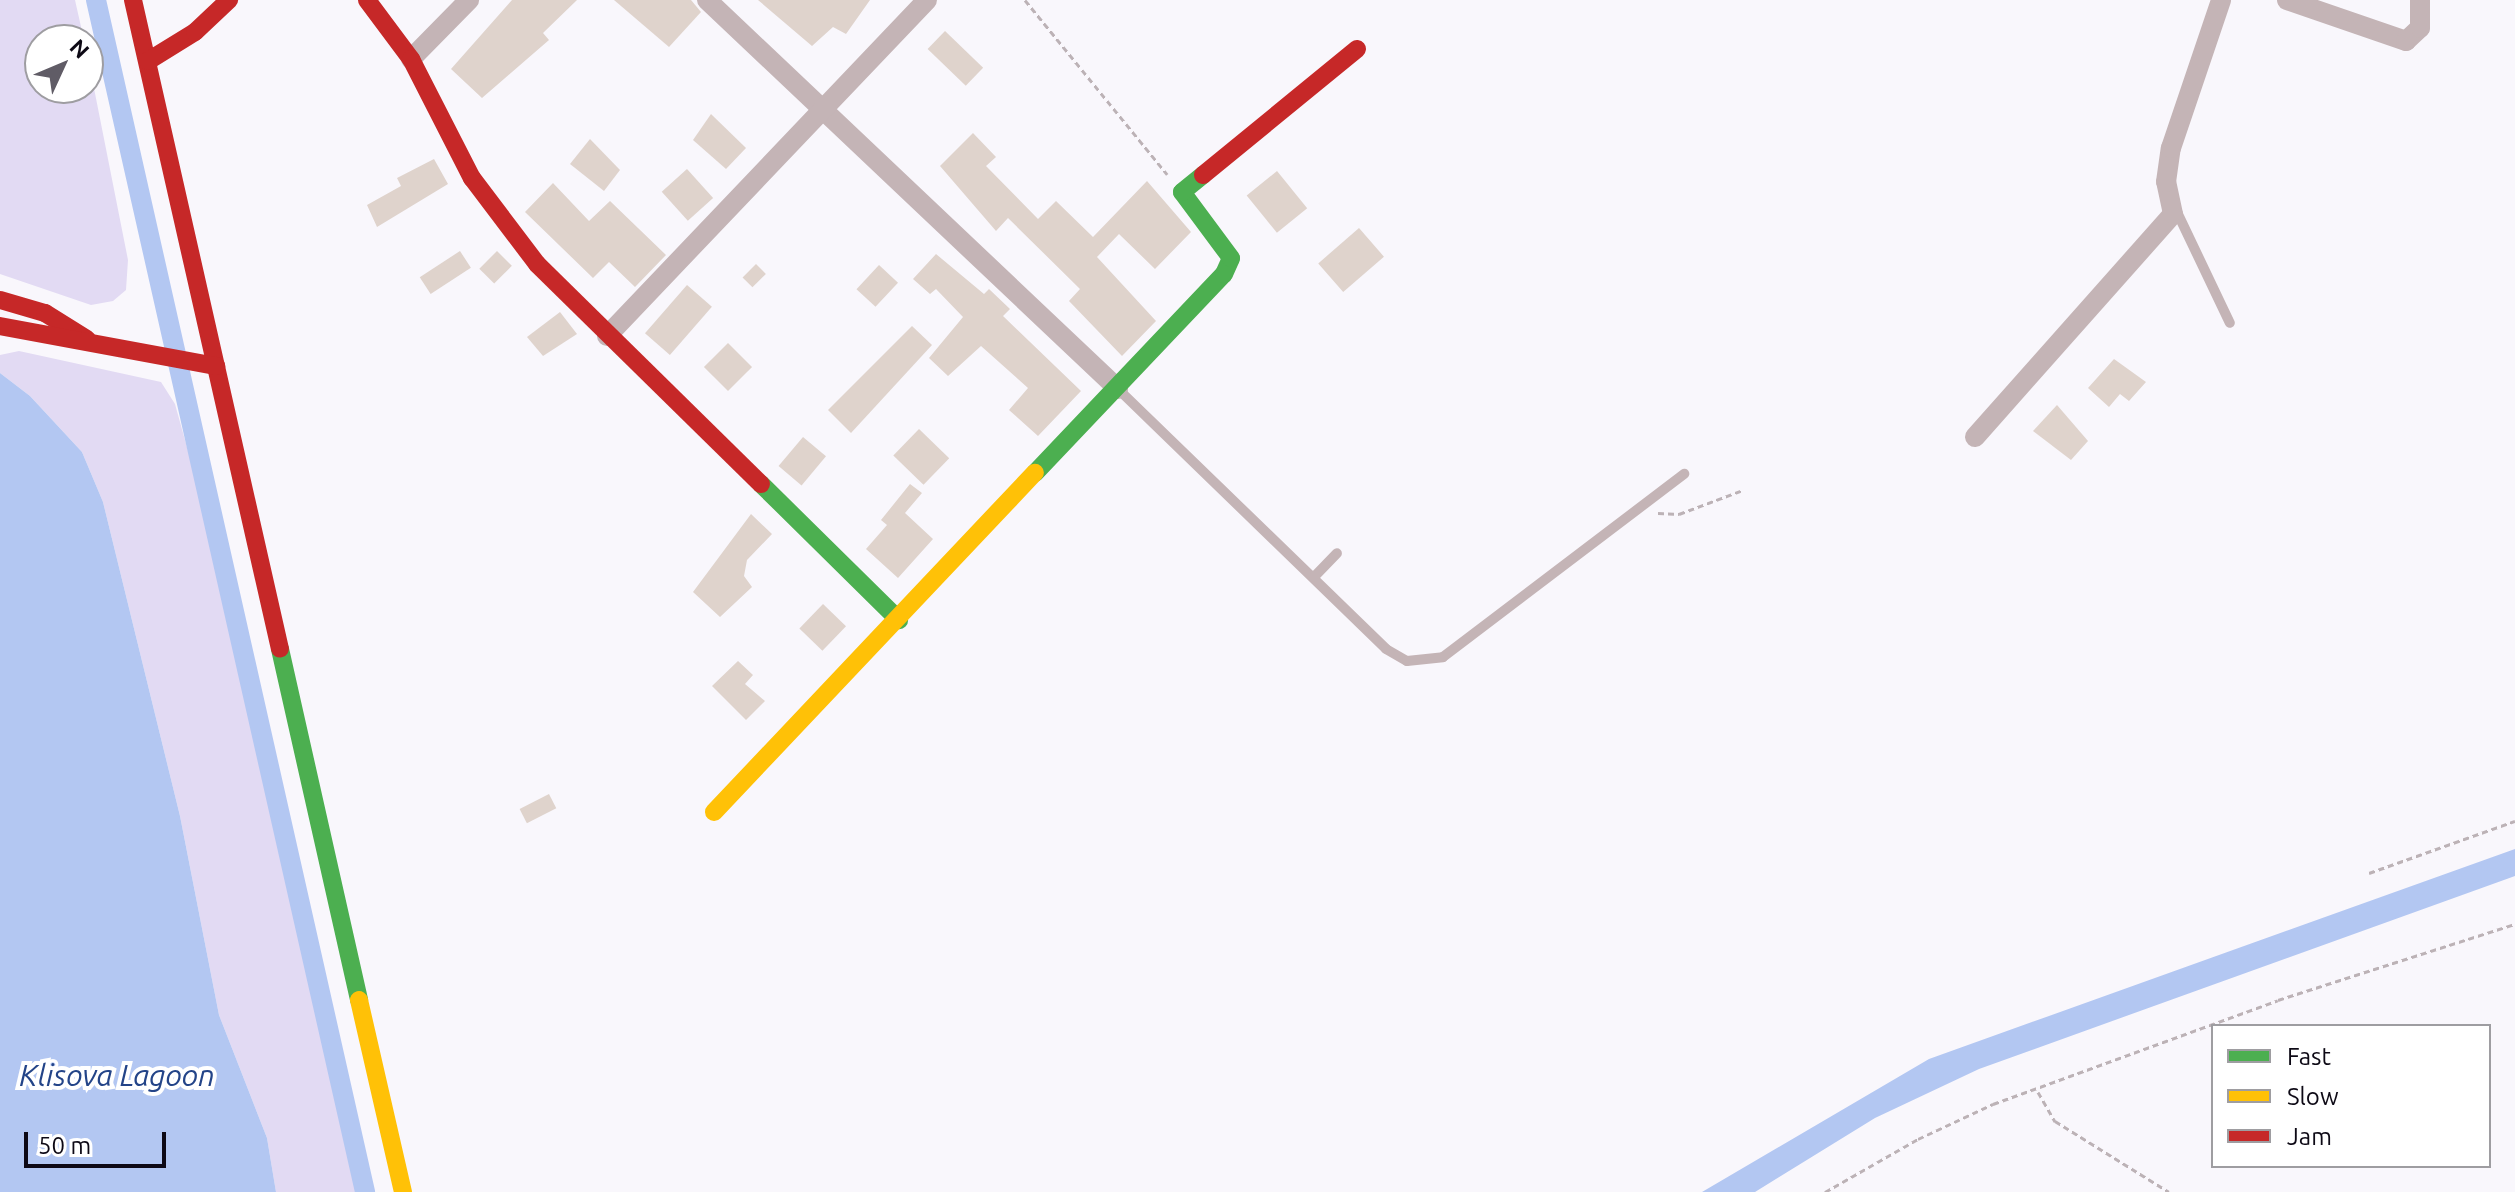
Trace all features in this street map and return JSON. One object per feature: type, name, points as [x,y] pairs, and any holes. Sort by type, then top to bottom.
[{"type":"street","points":[[133,0],[403,1192]]},
{"type":"street","points":[[148,61],[203,27],[229,0]]},
{"type":"street","points":[[367,0],[411,59],[480,189],[537,264],[899,620]]},
{"type":"street","points":[[411,59],[469,0]]},
{"type":"street","points":[[707,0],[1118,389]]},
{"type":"street","points":[[607,336],[927,0]]},
{"type":"street","points":[[1975,437],[2148,248],[2176,210],[2166,182],[2171,148],[2221,0]]},
{"type":"street","points":[[2287,0],[2406,41],[2420,28],[2420,0]]},
{"type":"street","points":[[714,812],[1118,389],[1231,265],[1229,254],[1182,192],[1357,49]]},
{"type":"street","points":[[0,300],[45,313],[91,341]]},
{"type":"street","points":[[0,326],[39,337],[91,341],[216,366]]},
{"type":"lane","points":[[2176,210],[2230,323]]},
{"type":"lane","points":[[1118,389],[1386,649],[1407,661],[1424,662],[1443,657],[1684,474]]},
{"type":"lane","points":[[1314,577],[1337,553]]},
{"type":"path","points":[[1025,0],[1182,192]]},
{"type":"path","points":[[1638,509],[1679,514],[1743,490]]},
{"type":"path","points":[[2369,873],[2515,821]]},
{"type":"path","points":[[2214,1024],[2278,1000],[2515,924]]},
{"type":"path","points":[[1825,1192],[1918,1139],[1993,1104],[2037,1091],[2211,1025]]},
{"type":"path","points":[[2037,1091],[2055,1121],[2169,1192]]},
{"type":"shaded area","points":[[0,0],[75,0],[80,24],[24,24],[24,104],[97,104],[128,260],[126,290],[113,301],[91,305],[0,274]]},
{"type":"shaded area","points":[[19,351],[161,382],[175,404],[198,487],[356,1192],[276,1192],[267,1138],[219,1015],[180,816],[103,502],[82,452],[30,396],[0,373],[0,355]]},
{"type":"water","name":"Klisova Lagoon","points":[[0,373],[30,396],[82,452],[103,502],[180,816],[219,1015],[267,1138],[276,1192],[0,1192]]},
{"type":"water","points":[[2515,849],[2515,876],[1979,1069],[1875,1118],[1755,1192],[1702,1192],[1929,1059]]},
{"type":"building","points":[[512,0],[577,0],[543,33],[549,40],[482,98],[451,69]]},
{"type":"building","points":[[614,0],[691,0],[701,12],[669,47]]},
{"type":"building","points":[[758,0],[870,0],[846,34],[833,27],[812,46]]},
{"type":"building","points":[[945,31],[983,68],[966,86],[928,49]]},
{"type":"building","points":[[711,114],[746,148],[726,169],[693,140]]},
{"type":"building","points":[[973,133],[996,157],[986,166],[1038,219],[1056,201],[1093,237],[1147,181],[1191,232],[1155,269],[1119,234],[1097,257],[1156,321],[1122,356],[1069,301],[1080,289],[1008,218],[996,231],[940,166]]},
{"type":"building","points":[[590,139],[620,170],[604,191],[570,164]]},
{"type":"building","points":[[434,159],[448,184],[377,227],[367,205],[401,186],[397,178]]},
{"type":"building","points":[[687,169],[713,198],[688,221],[662,192]]},
{"type":"building","points":[[1277,171],[1307,208],[1277,233],[1247,196]]},
{"type":"building","points":[[553,183],[589,221],[610,201],[666,255],[635,287],[609,262],[593,278],[525,212]]},
{"type":"building","points":[[1359,228],[1384,257],[1343,292],[1318,263]]},
{"type":"building","points":[[460,251],[471,268],[431,294],[420,277]]},
{"type":"building","points":[[497,251],[512,266],[494,284],[479,269]]},
{"type":"building","points":[[936,254],[984,294],[989,289],[1010,309],[1003,316],[1081,391],[1038,436],[1009,410],[1028,388],[981,346],[948,376],[929,358],[963,317],[936,289],[930,294],[913,279]]},
{"type":"building","points":[[756,264],[766,274],[752,287],[743,277]]},
{"type":"building","points":[[879,265],[898,283],[876,307],[856,289]]},
{"type":"building","points":[[687,285],[712,307],[670,355],[645,333]]},
{"type":"building","points":[[560,312],[577,334],[543,356],[527,337]]},
{"type":"building","points":[[912,326],[932,345],[851,433],[828,410]]},
{"type":"building","points":[[728,343],[752,367],[728,391],[704,367]]},
{"type":"building","points":[[2114,359],[2146,382],[2129,401],[2120,394],[2109,407],[2088,388]]},
{"type":"building","points":[[2057,405],[2088,441],[2071,460],[2033,431]]},
{"type":"building","points":[[919,429],[949,458],[924,485],[893,456]]},
{"type":"building","points":[[803,437],[826,456],[802,485],[779,466]]},
{"type":"building","points":[[910,484],[922,493],[905,513],[933,539],[898,578],[866,549],[887,525],[881,520]]},
{"type":"building","points":[[751,514],[772,534],[747,560],[744,576],[752,587],[720,617],[693,592]]},
{"type":"building","points":[[823,604],[846,626],[822,651],[799,628]]},
{"type":"building","points":[[738,661],[753,675],[745,684],[765,701],[746,720],[712,686]]},
{"type":"building","points":[[549,794],[556,808],[527,823],[520,809]]},
{"type":"waterway","points":[[96,0],[365,1192]]},
{"type":"traffic: fast","points":[[1035,473],[1224,274],[1231,258],[1182,192],[1203,175]]},
{"type":"traffic: fast","points":[[761,484],[899,620]]},
{"type":"traffic: fast","points":[[280,649],[359,1000]]},
{"type":"traffic: slow","points":[[714,812],[1035,473]]},
{"type":"traffic: slow","points":[[359,1000],[403,1192]]},
{"type":"traffic: jam","points":[[133,0],[280,649]]},
{"type":"traffic: jam","points":[[148,61],[195,32],[229,0]]},
{"type":"traffic: jam","points":[[367,0],[411,59],[472,178],[537,264],[761,484]]},
{"type":"traffic: jam","points":[[1203,175],[1357,49]]},
{"type":"traffic: jam","points":[[0,300],[45,313],[87,339]]},
{"type":"traffic: jam","points":[[0,326],[216,366]]}]
